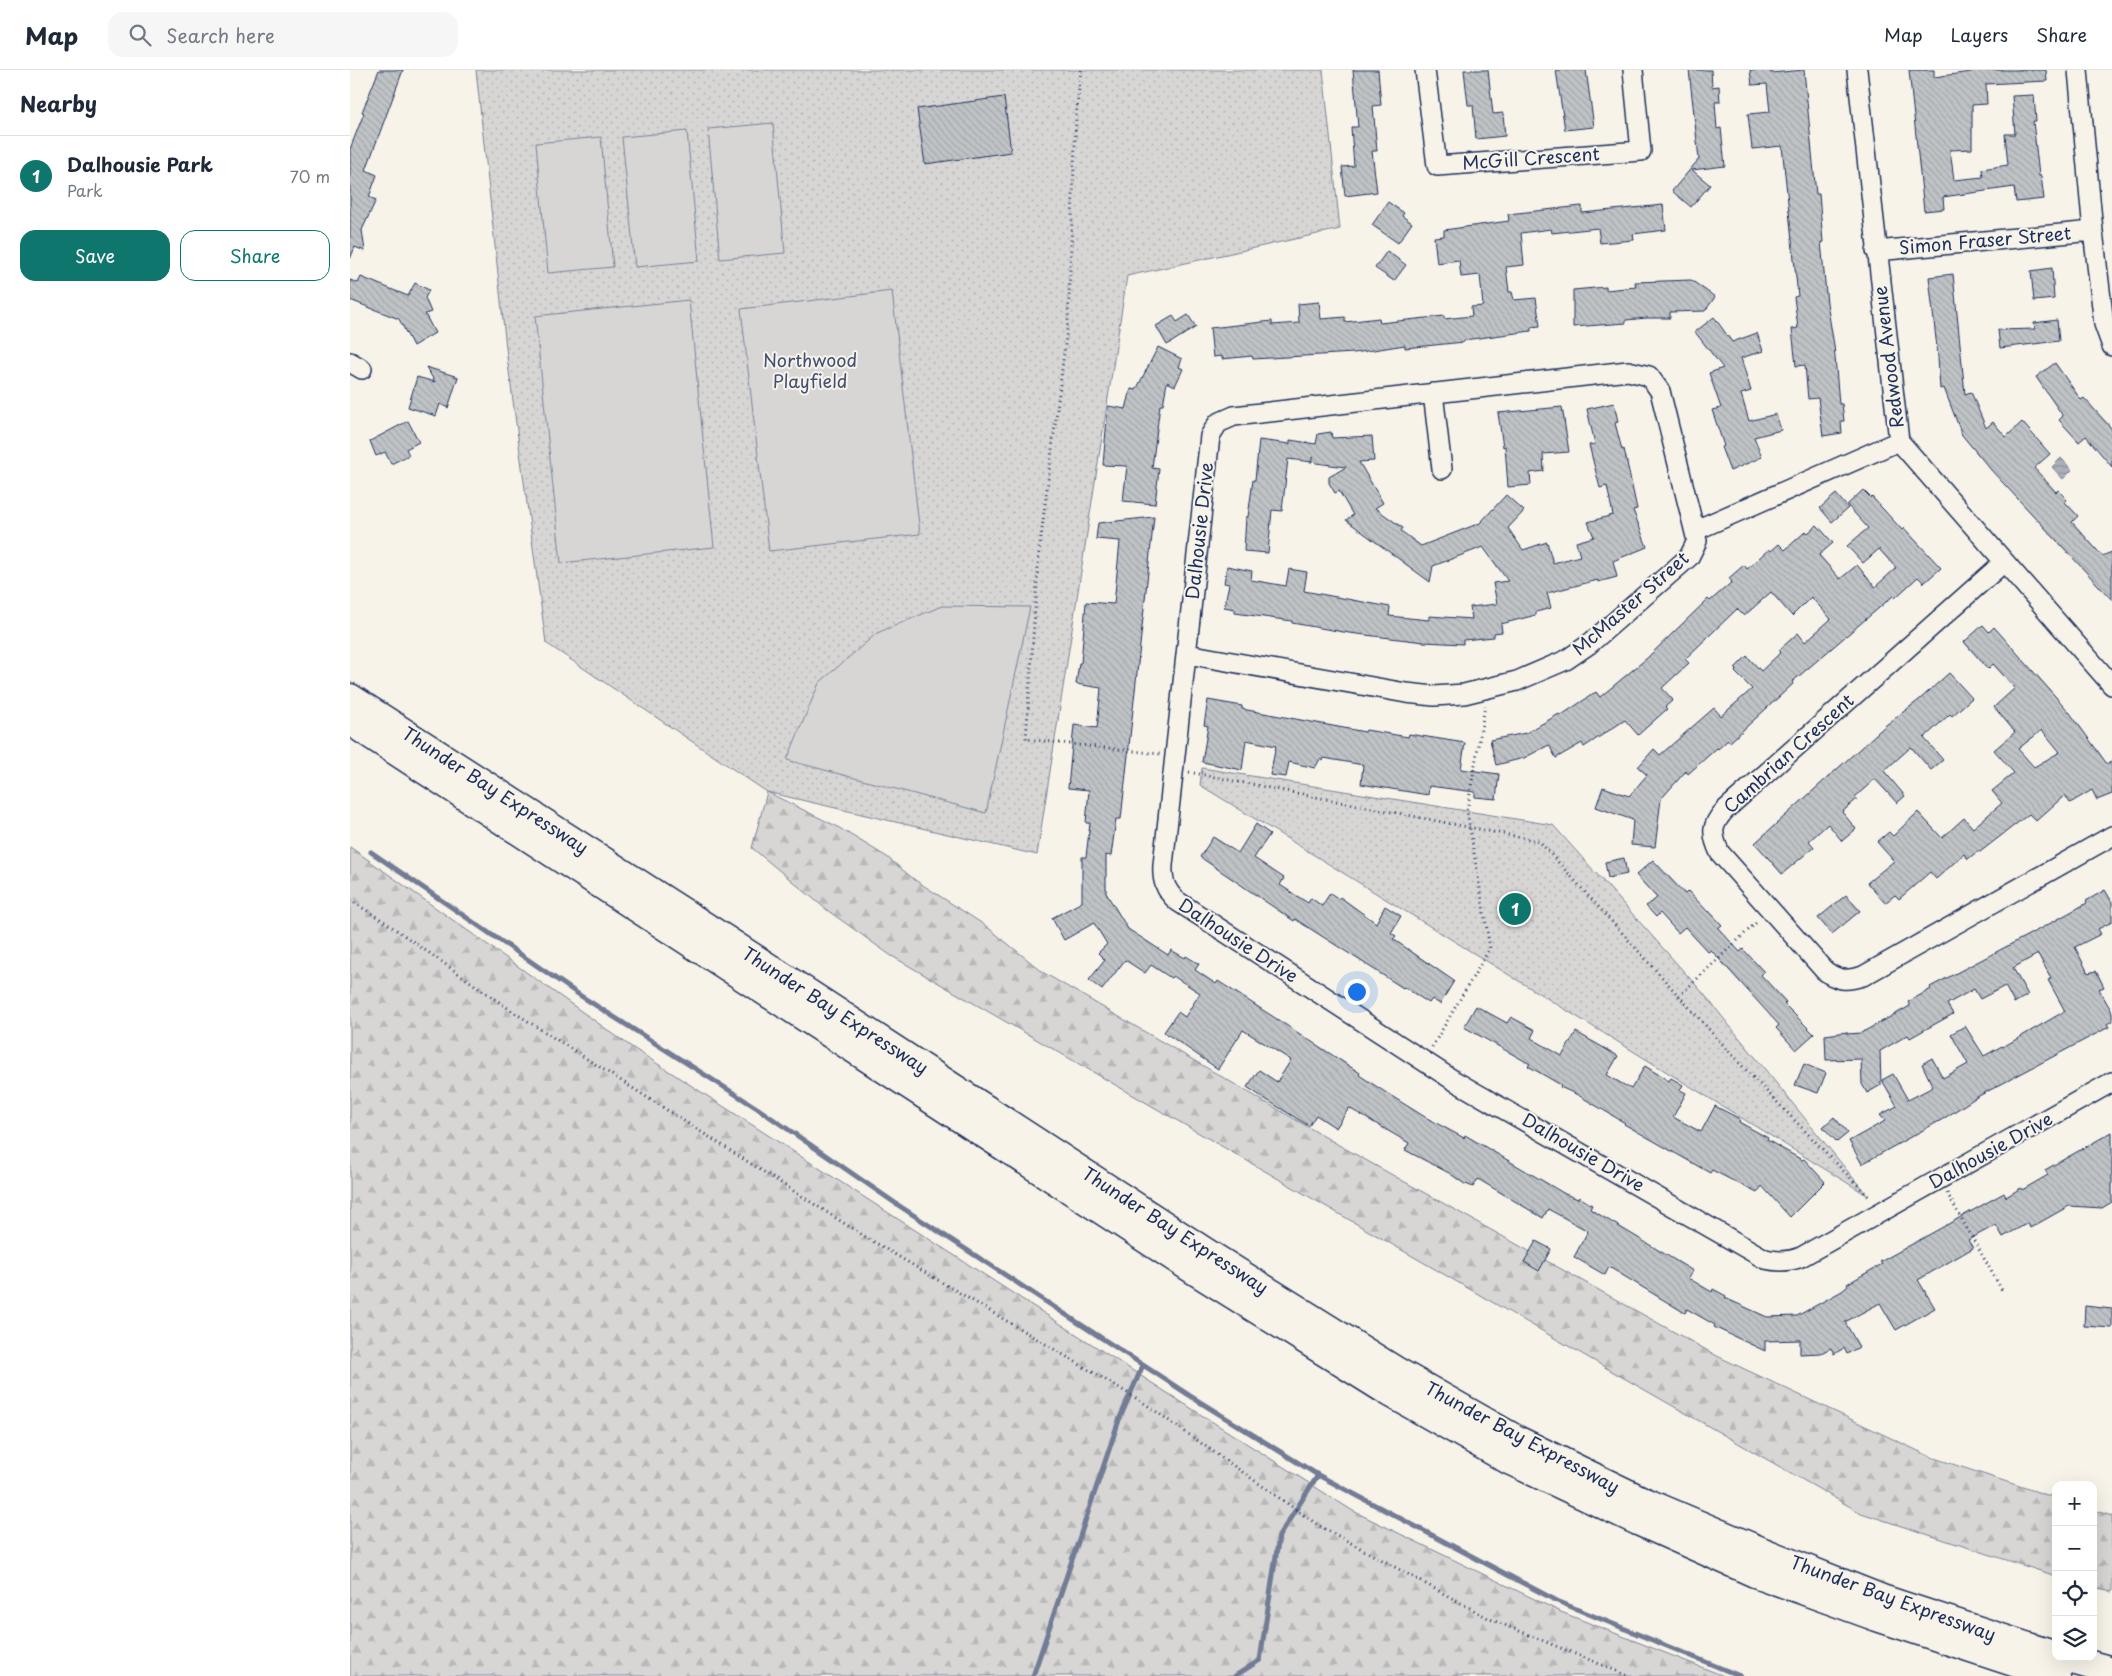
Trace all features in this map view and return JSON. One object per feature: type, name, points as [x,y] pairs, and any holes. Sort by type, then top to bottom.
[{"type":"highway","name":"Thunder Bay Expressway","points":[[350,698],[1205,1252],[1394,1370],[1484,1421],[1518,1440],[1645,1502],[1763,1552],[1882,1599],[2052,1655]]},
{"type":"highway","name":"Thunder Bay Expressway","points":[[350,721],[1194,1270],[1386,1390],[1510,1460],[1638,1521],[1755,1573],[1877,1618],[2056,1676]]},
{"type":"highway","points":[[2076,1661],[2112,1671]]},
{"type":"street","name":"McGill Crescent","points":[[1425,70],[1437,166],[1640,150],[1633,70]]},
{"type":"street","name":"Redwood Avenue","points":[[1857,70],[1899,441],[2112,685]]},
{"type":"street","points":[[2078,70],[2104,324],[2112,346]]},
{"type":"street","name":"Simon Fraser Street","points":[[1876,251],[2093,231]]},
{"type":"street","name":"Dalhousie Drive","points":[[1696,530],[1660,391],[1649,376],[1628,372],[1433,393],[1234,416],[1218,423],[1210,436],[1162,876],[1170,894],[1177,901],[1453,1080],[1765,1258],[1783,1262],[1801,1258],[2112,1082]]},
{"type":"street","points":[[1433,393],[1442,469]]},
{"type":"street","name":"McMaster Street","points":[[1186,654],[1406,693],[1434,696],[1490,688],[1517,681],[1566,660],[1588,645],[1689,557],[1697,541],[1696,530],[1899,441]]},
{"type":"street","name":"Cambrian Crescent","points":[[2004,562],[1716,820],[1713,831],[1715,843],[1720,853],[1824,970],[1831,977],[1841,980],[1852,980],[1863,976],[2112,836]]},
{"type":"path","points":[[1081,70],[1076,117],[1068,321],[1039,553],[1026,739],[1174,762],[1539,841],[1743,1067],[1882,1212]]},
{"type":"path","points":[[1423,1060],[1490,948],[1466,811],[1481,720],[1490,688]]},
{"type":"path","points":[[350,900],[385,922],[512,1011],[864,1236],[1141,1402],[1318,1524],[1490,1619],[1629,1676]]},
{"type":"path","points":[[1679,996],[1770,910]]},
{"type":"path","points":[[1940,1179],[2003,1292]]},
{"type":"green space","name":"Northwood Playfield","points":[[476,70],[1323,70],[1340,229],[1127,276],[1037,855],[767,792],[546,643],[507,357]]},
{"type":"green space","points":[[773,123],[785,253],[720,259],[708,129]]},
{"type":"green space","points":[[687,131],[699,261],[635,267],[622,137]]},
{"type":"green space","points":[[601,137],[613,267],[548,273],[536,143]]},
{"type":"green space","points":[[892,291],[920,534],[769,551],[741,309]]},
{"type":"green space","points":[[689,300],[714,547],[561,563],[535,316]]},
{"type":"green space","points":[[942,606],[1030,607],[986,813],[787,760],[819,683],[877,633]]},
{"type":"green space","points":[[1202,768],[1553,825],[1703,993],[1867,1195],[1200,785]]},
{"type":"green space","points":[[767,792],[836,826],[887,857],[915,880],[986,926],[1044,973],[1344,1148],[1719,1357],[1931,1457],[2052,1497],[2052,1575],[1861,1513],[890,955],[827,910],[752,848]]},
{"type":"green space","points":[[350,847],[633,1048],[1353,1511],[1561,1612],[1724,1676],[350,1676]]},
{"type":"green space","points":[[2097,1511],[2112,1516],[2112,1592],[2097,1589]]},
{"type":"shaded area","points":[[2061,458],[2072,470],[2063,479],[2052,467]]},
{"type":"building","points":[[379,70],[403,70],[366,170],[377,175],[369,197],[376,200],[362,230],[365,251],[355,247],[350,259],[350,149]]},
{"type":"building","points":[[1353,70],[1378,70],[1381,105],[1373,106],[1377,151],[1372,151],[1377,192],[1345,196],[1342,167],[1354,166],[1351,127],[1358,127]]},
{"type":"building","points":[[1464,70],[1488,70],[1493,114],[1503,113],[1505,136],[1476,139],[1473,105],[1468,105]]},
{"type":"building","points":[[1556,70],[1586,70],[1594,127],[1565,130]]},
{"type":"building","points":[[1689,70],[1711,70],[1712,87],[1719,86],[1720,102],[1715,102],[1717,129],[1721,128],[1725,166],[1692,170],[1710,185],[1691,207],[1672,191],[1699,159]]},
{"type":"building","points":[[1750,70],[1770,70],[1771,73],[1804,70],[1816,194],[1819,194],[1823,242],[1821,242],[1827,303],[1834,345],[1839,404],[1842,404],[1844,421],[1841,421],[1842,433],[1823,436],[1818,398],[1808,399],[1805,365],[1796,366],[1792,329],[1798,328],[1794,297],[1798,296],[1782,146],[1752,149],[1748,114],[1770,112],[1767,84],[1752,85]]},
{"type":"building","points":[[1909,70],[1934,70],[1934,77],[1971,72],[1970,70],[2046,70],[2047,81],[1986,84],[1987,104],[1972,105],[1972,149],[1950,150],[1954,180],[1983,177],[1982,169],[2008,165],[2005,134],[2015,134],[2012,96],[2034,95],[2036,121],[2033,121],[2039,176],[2041,176],[2044,199],[2016,202],[2014,187],[1943,197],[1944,209],[1924,211]]},
{"type":"building","points":[[1004,97],[1011,152],[925,164],[917,109]]},
{"type":"building","points":[[1388,202],[1404,213],[1402,216],[1412,223],[1398,243],[1372,225]]},
{"type":"building","points":[[1663,205],[1666,230],[1633,234],[1634,240],[1600,243],[1598,228],[1552,233],[1551,229],[1521,233],[1524,265],[1506,267],[1509,292],[1512,292],[1514,300],[1536,298],[1540,326],[1531,327],[1531,331],[1464,340],[1464,342],[1405,348],[1405,345],[1354,353],[1253,359],[1252,356],[1222,359],[1222,356],[1213,357],[1210,328],[1272,321],[1272,325],[1299,323],[1298,304],[1319,302],[1321,319],[1345,317],[1345,322],[1379,318],[1380,323],[1444,316],[1444,319],[1472,316],[1471,307],[1483,306],[1480,275],[1461,277],[1459,260],[1437,263],[1434,237],[1444,236],[1444,230],[1509,221],[1508,214],[1582,206],[1582,213]]},
{"type":"building","points":[[1387,251],[1406,265],[1394,281],[1375,268]]},
{"type":"building","points":[[2052,268],[2054,299],[2034,301],[2031,271]]},
{"type":"building","points":[[1953,274],[1965,394],[1971,392],[1986,428],[1993,422],[2006,437],[2022,422],[2050,454],[2034,468],[2056,492],[2058,490],[2067,500],[2065,502],[2078,516],[2072,522],[2102,556],[2112,552],[2112,600],[1991,470],[1962,435],[1944,388],[1940,389],[1929,277]]},
{"type":"building","points":[[361,277],[408,296],[415,283],[429,290],[425,298],[431,312],[425,314],[435,333],[413,346],[399,319],[350,300],[350,280],[358,283]]},
{"type":"building","points":[[1691,280],[1715,297],[1705,311],[1670,312],[1670,318],[1647,318],[1626,320],[1626,323],[1573,327],[1573,290],[1606,287],[1606,290],[1636,287],[1635,282]]},
{"type":"building","points":[[1188,315],[1196,327],[1167,345],[1156,326],[1173,316],[1177,322]]},
{"type":"building","points":[[1714,317],[1732,342],[1757,333],[1763,351],[1741,358],[1751,391],[1741,394],[1749,421],[1776,414],[1781,430],[1754,437],[1762,457],[1730,471],[1721,447],[1724,446],[1712,410],[1721,408],[1709,373],[1723,368],[1695,332]]},
{"type":"building","points":[[2057,320],[2059,341],[2000,348],[1998,330],[2035,329],[2034,323]]},
{"type":"building","points":[[1158,347],[1182,359],[1179,367],[1183,369],[1175,386],[1167,382],[1163,405],[1160,405],[1152,468],[1159,469],[1155,504],[1123,501],[1127,466],[1103,465],[1108,406],[1126,409],[1131,389],[1136,390]]},
{"type":"building","points":[[2055,363],[2081,400],[2084,398],[2112,429],[2112,467],[2086,436],[2079,442],[2059,420],[2063,416],[2036,377]]},
{"type":"building","points":[[426,367],[458,377],[448,408],[440,404],[436,416],[408,407],[417,377],[435,382]]},
{"type":"building","points":[[1614,403],[1618,422],[1615,423],[1622,450],[1624,449],[1637,509],[1633,510],[1647,547],[1613,561],[1617,577],[1547,593],[1551,608],[1536,612],[1536,615],[1501,624],[1502,632],[1494,633],[1494,637],[1463,640],[1463,644],[1424,642],[1349,633],[1292,623],[1292,621],[1235,613],[1235,609],[1224,607],[1229,584],[1224,583],[1227,566],[1252,571],[1251,580],[1286,586],[1289,569],[1307,572],[1304,591],[1390,607],[1389,616],[1429,620],[1429,616],[1472,619],[1470,607],[1497,604],[1493,583],[1508,581],[1483,547],[1433,566],[1430,582],[1346,520],[1353,515],[1339,491],[1335,493],[1329,483],[1329,477],[1346,467],[1316,463],[1312,457],[1312,462],[1288,459],[1282,511],[1272,510],[1268,553],[1244,551],[1246,517],[1248,517],[1253,480],[1255,480],[1259,440],[1290,444],[1290,440],[1316,444],[1318,434],[1331,432],[1332,438],[1372,436],[1374,461],[1359,462],[1383,503],[1375,508],[1403,528],[1401,531],[1421,546],[1480,523],[1506,495],[1524,511],[1508,528],[1523,550],[1547,542],[1553,563],[1580,556],[1576,542],[1594,537],[1588,522],[1613,515],[1607,486],[1600,488],[1589,445],[1595,444],[1587,409]]},
{"type":"building","points":[[1562,407],[1569,452],[1543,454],[1544,471],[1530,473],[1531,485],[1508,487],[1505,446],[1503,447],[1498,413]]},
{"type":"building","points":[[408,421],[419,442],[406,449],[409,455],[391,464],[385,452],[376,456],[370,441]]},
{"type":"building","points":[[1863,490],[1872,497],[1902,530],[1904,528],[1941,568],[1924,583],[1918,577],[1895,598],[1893,596],[1792,682],[1793,684],[1730,742],[1728,740],[1717,748],[1688,774],[1686,771],[1661,799],[1655,847],[1631,845],[1633,820],[1596,807],[1603,787],[1629,796],[1647,775],[1638,767],[1654,749],[1660,755],[1714,708],[1721,716],[1752,689],[1735,672],[1737,670],[1735,668],[1747,656],[1761,671],[1781,652],[1779,650],[1798,633],[1805,642],[1831,619],[1811,597],[1792,616],[1771,592],[1744,616],[1737,609],[1685,659],[1689,663],[1662,688],[1673,700],[1665,707],[1667,709],[1638,735],[1625,720],[1584,747],[1582,743],[1556,758],[1549,745],[1524,758],[1496,765],[1490,740],[1526,733],[1559,714],[1560,716],[1596,692],[1600,697],[1646,659],[1708,599],[1710,601],[1732,582],[1729,578],[1744,565],[1747,569],[1769,549],[1771,551],[1779,544],[1785,550],[1806,531],[1808,533],[1817,525],[1833,543],[1819,555],[1840,579],[1857,565],[1875,587],[1896,568],[1879,549],[1863,563],[1847,546],[1868,528],[1847,505]]},
{"type":"building","points":[[1836,494],[1848,508],[1832,522],[1820,508]]},
{"type":"building","points":[[1154,517],[1121,819],[1116,819],[1111,856],[1106,855],[1106,893],[1128,929],[1168,955],[1171,950],[1199,964],[1195,970],[1216,984],[1218,981],[1425,1117],[1464,1138],[1465,1135],[1565,1194],[1578,1199],[1579,1197],[1592,1205],[1590,1209],[1693,1271],[1688,1278],[1712,1292],[1713,1289],[1726,1296],[1725,1298],[1767,1317],[1797,1316],[1842,1291],[1848,1286],[1847,1284],[1882,1264],[1880,1262],[2004,1193],[2006,1197],[2048,1175],[2045,1170],[2112,1132],[2112,1202],[2102,1208],[2069,1206],[2030,1228],[2028,1223],[2003,1237],[1996,1225],[1968,1240],[1973,1248],[1918,1280],[1935,1308],[1896,1330],[1880,1303],[1845,1322],[1859,1347],[1847,1354],[1844,1348],[1834,1354],[1831,1348],[1821,1353],[1800,1354],[1800,1340],[1765,1341],[1765,1351],[1714,1327],[1715,1325],[1687,1309],[1685,1313],[1609,1267],[1605,1275],[1574,1257],[1588,1231],[1548,1209],[1543,1218],[1478,1179],[1473,1187],[1466,1185],[1449,1173],[1405,1150],[1409,1143],[1349,1108],[1336,1128],[1316,1115],[1309,1126],[1262,1097],[1247,1087],[1259,1070],[1277,1082],[1291,1060],[1243,1030],[1218,1069],[1164,1032],[1178,1012],[1185,1017],[1200,993],[1173,976],[1171,978],[1151,965],[1145,973],[1125,960],[1102,990],[1089,980],[1105,960],[1098,953],[1107,944],[1094,923],[1064,940],[1052,918],[1082,902],[1082,857],[1086,857],[1090,823],[1086,823],[1089,790],[1068,788],[1074,725],[1097,728],[1101,688],[1076,684],[1079,663],[1081,663],[1086,602],[1114,604],[1120,541],[1096,539],[1098,523]]},
{"type":"building","points":[[1983,625],[1989,632],[1994,627],[2070,713],[2107,764],[2112,761],[2112,794],[2097,800],[2092,790],[2070,803],[2065,795],[2036,821],[2029,814],[1980,852],[1978,851],[1968,859],[1964,854],[1936,879],[1930,872],[1899,899],[1895,895],[1885,903],[1867,883],[1894,861],[1877,842],[1889,832],[1893,836],[1918,812],[1942,838],[1964,818],[1973,828],[2002,803],[1992,791],[2014,773],[1994,750],[2015,732],[1994,707],[2015,688],[1993,664],[1988,669],[1964,642]],"holes":[[[2042,730],[2060,752],[2034,767],[2018,749]]]},
{"type":"building","points":[[1949,673],[1972,698],[1952,716],[1950,714],[1924,738],[1943,760],[1931,770],[1911,747],[1884,771],[1905,796],[1897,803],[1875,779],[1842,812],[1856,829],[1842,841],[1828,824],[1809,841],[1814,847],[1782,874],[1755,843],[1886,725],[1919,700]]},
{"type":"building","points":[[1208,700],[1242,706],[1242,709],[1365,732],[1366,730],[1408,737],[1409,734],[1465,743],[1461,769],[1499,774],[1496,799],[1475,797],[1475,792],[1429,786],[1428,795],[1361,784],[1363,765],[1324,758],[1323,761],[1320,759],[1315,768],[1289,762],[1286,777],[1270,775],[1276,746],[1246,740],[1242,770],[1202,762],[1208,726],[1204,725]]},
{"type":"building","points":[[1256,824],[1270,834],[1254,858],[1284,878],[1280,885],[1308,903],[1311,898],[1322,906],[1330,893],[1339,899],[1340,897],[1376,923],[1385,906],[1401,916],[1391,933],[1396,936],[1393,939],[1454,981],[1440,1004],[1432,999],[1429,1003],[1403,988],[1295,919],[1294,921],[1200,857],[1213,837],[1238,853]]},
{"type":"building","points":[[1624,858],[1627,874],[1608,878],[1605,862]]},
{"type":"building","points":[[1653,860],[1685,894],[1688,891],[1722,925],[1718,928],[1740,952],[1743,949],[1764,972],[1761,975],[1786,1002],[1784,1004],[1814,1034],[1796,1050],[1776,1028],[1779,1025],[1711,950],[1708,952],[1685,927],[1678,933],[1660,913],[1656,917],[1646,906],[1657,898],[1636,875]]},
{"type":"building","points":[[2105,890],[2112,902],[2112,922],[2098,929],[2101,934],[2075,947],[2088,973],[2096,971],[2104,987],[2099,989],[2112,1012],[2112,1021],[2107,1024],[2109,1027],[1975,1098],[1943,1119],[1862,1164],[1849,1141],[1885,1121],[1880,1115],[1897,1106],[1882,1080],[1893,1074],[1908,1100],[1933,1087],[1922,1064],[1932,1058],[1943,1078],[1968,1064],[1951,1034],[1965,1026],[1984,1056],[2065,1011],[2048,980],[2051,978],[2038,954],[2013,968],[2028,995],[2014,1003],[2005,986],[1980,999],[1974,989],[1947,1004],[1953,1014],[1910,1038],[1908,1035],[1880,1051],[1881,1085],[1867,1093],[1862,1084],[1861,1059],[1826,1060],[1825,1035],[1847,1032],[1847,1034],[1861,1033],[1910,1006],[1908,1002],[1931,989],[1930,987],[2087,903],[2086,901]]},
{"type":"building","points":[[1846,895],[1860,911],[1832,934],[1818,918]]},
{"type":"building","points":[[1476,1006],[1507,1023],[1511,1017],[1535,1030],[1531,1038],[1562,1056],[1576,1032],[1618,1056],[1607,1075],[1631,1089],[1645,1066],[1669,1081],[1671,1078],[1683,1085],[1680,1090],[1686,1093],[1673,1117],[1701,1132],[1715,1106],[1740,1119],[1739,1122],[1768,1138],[1767,1140],[1802,1160],[1804,1159],[1825,1182],[1790,1217],[1762,1186],[1757,1193],[1712,1170],[1710,1173],[1624,1124],[1578,1095],[1560,1087],[1561,1085],[1528,1066],[1530,1064],[1464,1027]]},
{"type":"building","points":[[1804,1064],[1826,1073],[1818,1093],[1795,1085]]},
{"type":"building","points":[[1834,1117],[1848,1133],[1837,1142],[1823,1127]]},
{"type":"building","points":[[1536,1241],[1551,1249],[1539,1271],[1524,1262]]},
{"type":"building","points":[[2085,1306],[2112,1309],[2112,1328],[2084,1326]]},
{"type":"waterway","points":[[371,852],[581,996],[757,1108],[898,1205],[1195,1399],[1318,1475],[1557,1601],[1740,1676]]},
{"type":"waterway","points":[[1033,1676],[1119,1420],[1143,1365]]},
{"type":"waterway","points":[[1235,1676],[1260,1660],[1279,1536],[1318,1475]]},
{"type":"place","name":"Dalhousie Park","points":[[1515,909]]}]
